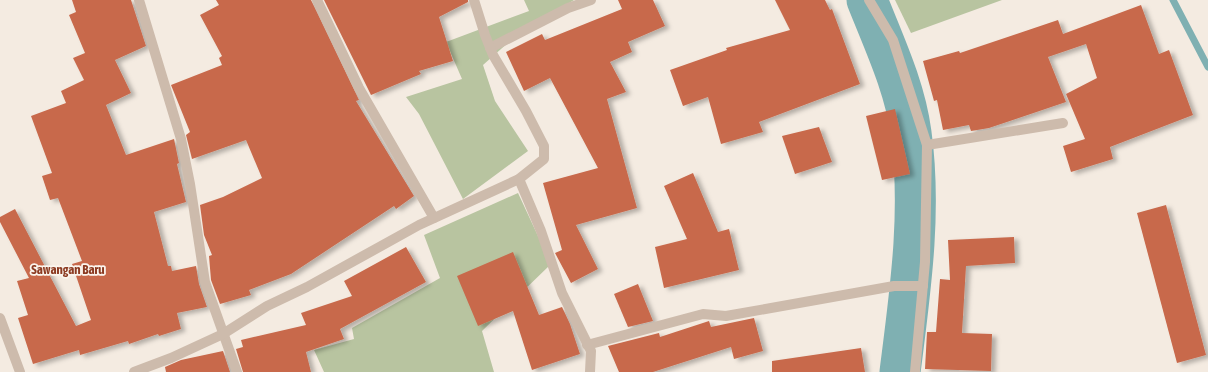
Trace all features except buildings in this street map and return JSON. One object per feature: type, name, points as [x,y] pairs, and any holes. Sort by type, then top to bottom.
[{"type":"street","points":[[139,0],[181,139],[190,184],[205,282],[237,372]]},
{"type":"street","points":[[317,0],[359,88],[434,218]]},
{"type":"street","points":[[134,372],[171,358],[223,334],[267,306],[307,287],[434,218],[519,179],[533,170],[544,159],[544,146],[490,48],[474,0]]},
{"type":"street","points":[[490,48],[568,8],[591,0]]},
{"type":"street","points":[[869,0],[893,40],[928,145],[925,262],[919,286],[914,372]]},
{"type":"street","points":[[928,145],[1063,123]]},
{"type":"street","points":[[519,179],[541,231],[562,293],[591,351],[590,372]]},
{"type":"street","points":[[587,345],[703,314],[726,316],[900,285],[919,286]]},
{"type":"street","points":[[0,318],[20,372]]},
{"type":"green space","points":[[524,0],[574,0],[510,41],[483,65],[495,101],[528,151],[463,199],[419,114],[406,97],[462,79],[446,42],[529,11]]},
{"type":"green space","points":[[895,0],[1002,0],[911,33]]},
{"type":"green space","points":[[518,193],[551,264],[482,331],[494,372],[324,372],[314,350],[354,339],[352,328],[440,278],[424,235]]},
{"type":"waterway","points":[[867,0],[893,65],[904,99],[911,133],[914,163],[915,223],[911,282],[900,372]]},
{"type":"waterway","points":[[1173,0],[1208,67]]},
{"type":"district","name":"Sawangan Baru","points":[[68,269]]}]
